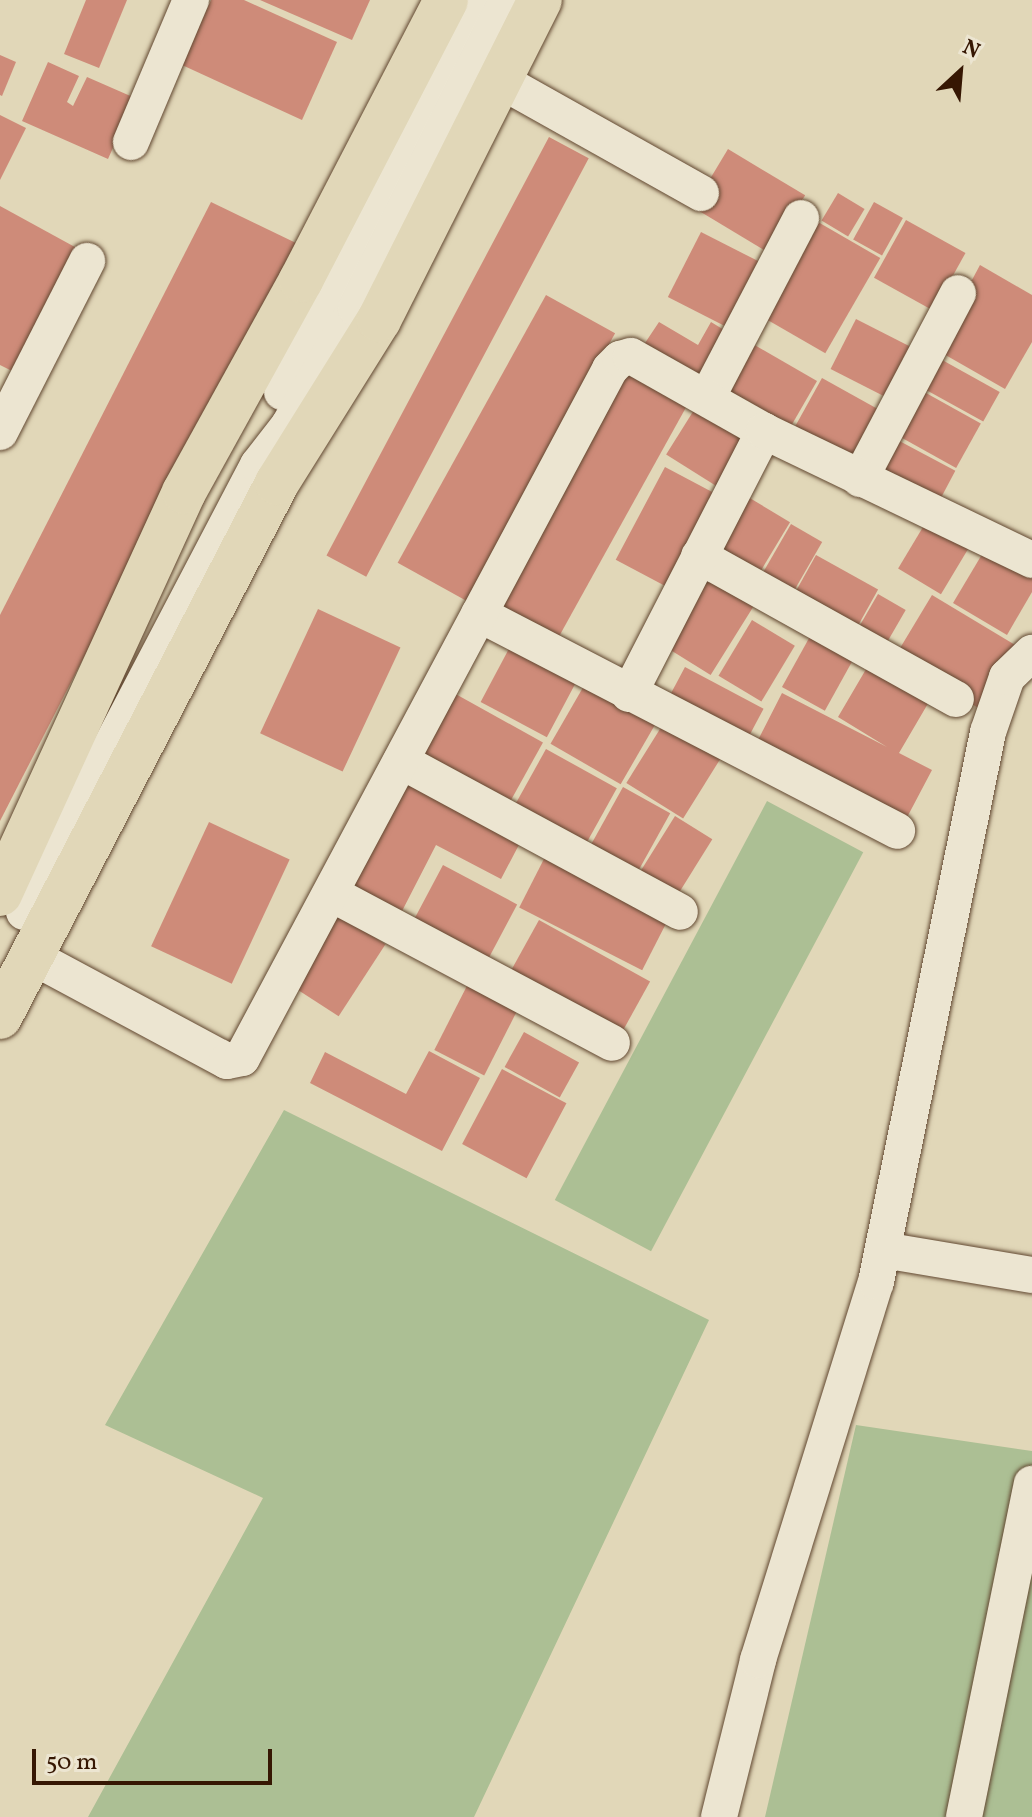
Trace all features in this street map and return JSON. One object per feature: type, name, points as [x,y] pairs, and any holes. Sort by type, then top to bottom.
[{"type":"main road","points":[[0,1017],[21,918],[184,492],[301,280],[446,0]]},
{"type":"main road","points":[[21,918],[277,483],[379,320],[503,82],[540,0]]},
{"type":"street","points":[[131,142],[191,0]]},
{"type":"street","points":[[258,465],[270,415],[479,0]]},
{"type":"street","points":[[507,0],[356,308],[289,425],[258,465],[21,918],[236,1061],[247,1052],[610,369],[631,356],[764,431],[1032,560]]},
{"type":"street","points":[[503,82],[701,193]]},
{"type":"street","points":[[707,398],[801,218]]},
{"type":"street","points":[[0,432],[12,382],[87,261]]},
{"type":"street","points":[[860,479],[958,293]]},
{"type":"street","points":[[629,694],[764,431]]},
{"type":"street","points":[[699,556],[956,699]]},
{"type":"street","points":[[479,614],[897,831]]},
{"type":"street","points":[[719,1817],[758,1660],[825,1457],[883,1250],[988,732],[1007,677],[1032,653]]},
{"type":"street","points":[[401,761],[680,912]]},
{"type":"street","points":[[332,894],[612,1043]]},
{"type":"street","points":[[883,1250],[1032,1275]]},
{"type":"street","points":[[964,1817],[1032,1484]]},
{"type":"green space","points":[[767,801],[863,852],[651,1251],[555,1200]]},
{"type":"green space","points":[[284,1110],[709,1320],[474,1817],[88,1817],[263,1498],[105,1425]]},
{"type":"green space","points":[[856,1425],[1032,1451],[1032,1817],[765,1817]]},
{"type":"building","points":[[86,0],[127,0],[99,68],[64,54]]},
{"type":"building","points":[[211,0],[244,0],[337,42],[302,120],[182,65]]},
{"type":"building","points":[[260,0],[370,0],[352,40]]},
{"type":"building","points":[[0,55],[16,62],[2,96],[0,95]]},
{"type":"building","points":[[48,62],[79,76],[67,102],[73,106],[87,77],[135,98],[108,159],[22,121]]},
{"type":"building","points":[[0,115],[26,128],[0,180]]},
{"type":"building","points":[[549,137],[589,158],[366,577],[326,556]]},
{"type":"building","points":[[728,149],[805,195],[770,254],[693,207]]},
{"type":"building","points":[[838,193],[865,209],[848,236],[822,220]]},
{"type":"building","points":[[211,202],[296,243],[0,821],[0,615]]},
{"type":"building","points":[[874,202],[903,218],[882,256],[853,240]]},
{"type":"building","points":[[0,206],[84,252],[18,374],[0,365]]},
{"type":"building","points":[[811,218],[880,258],[825,353],[756,313]]},
{"type":"building","points":[[906,220],[965,253],[933,311],[874,278]]},
{"type":"building","points":[[701,232],[769,267],[736,332],[668,297]]},
{"type":"building","points":[[980,265],[1032,295],[1032,342],[1005,389],[935,349]]},
{"type":"building","points":[[546,295],[615,333],[467,601],[398,563]]},
{"type":"building","points":[[856,319],[918,351],[893,401],[831,369]]},
{"type":"building","points":[[659,322],[698,345],[711,322],[734,336],[705,384],[643,346]]},
{"type":"building","points":[[746,340],[817,381],[785,436],[714,395]]},
{"type":"building","points":[[935,356],[1000,392],[983,422],[919,386]]},
{"type":"building","points":[[630,364],[691,398],[553,647],[492,613]]},
{"type":"building","points":[[822,378],[887,414],[854,472],[790,437]]},
{"type":"building","points":[[917,388],[981,423],[956,468],[892,433]]},
{"type":"building","points":[[699,402],[751,434],[718,487],[666,455]]},
{"type":"building","points":[[890,436],[955,471],[933,512],[868,477]]},
{"type":"building","points":[[665,467],[720,496],[670,589],[616,560]]},
{"type":"building","points":[[748,497],[790,522],[754,582],[712,557]]},
{"type":"building","points":[[929,517],[972,543],[941,594],[898,568]]},
{"type":"building","points":[[791,524],[822,542],[789,599],[758,581]]},
{"type":"building","points":[[987,546],[1032,573],[1032,592],[1007,635],[953,603]]},
{"type":"building","points":[[816,555],[878,589],[852,636],[790,601]]},
{"type":"building","points":[[712,571],[758,600],[711,675],[665,646]]},
{"type":"building","points":[[878,594],[906,610],[882,652],[854,636]]},
{"type":"building","points":[[932,595],[1016,645],[978,708],[894,658]]},
{"type":"building","points":[[318,609],[400,647],[343,772],[260,733]]},
{"type":"building","points":[[752,620],[795,646],[761,701],[719,676]]},
{"type":"building","points":[[813,631],[856,655],[825,711],[782,687]]},
{"type":"building","points":[[513,641],[579,676],[547,737],[481,702]]},
{"type":"building","points":[[872,659],[933,695],[899,753],[932,770],[903,825],[754,748],[782,693],[887,747],[838,717]]},
{"type":"building","points":[[685,667],[764,709],[744,746],[665,704]]},
{"type":"building","points":[[585,684],[655,724],[621,784],[550,744]]},
{"type":"building","points":[[452,692],[543,742],[507,807],[416,757]]},
{"type":"building","points":[[665,721],[722,757],[683,818],[626,783]]},
{"type":"building","points":[[546,749],[617,788],[583,849],[513,809]]},
{"type":"building","points":[[404,777],[522,839],[501,879],[436,845],[400,915],[346,887]]},
{"type":"building","points":[[623,787],[670,813],[634,879],[587,853]]},
{"type":"building","points":[[675,816],[712,839],[674,900],[637,877]]},
{"type":"building","points":[[209,822],[290,860],[232,984],[151,946]]},
{"type":"building","points":[[546,855],[669,918],[642,970],[519,908]]},
{"type":"building","points":[[443,865],[517,904],[487,961],[413,922]]},
{"type":"building","points":[[336,912],[385,944],[339,1016],[289,984]]},
{"type":"building","points":[[539,920],[650,982],[619,1038],[508,976]]},
{"type":"building","points":[[472,976],[522,1001],[484,1075],[434,1050]]},
{"type":"building","points":[[524,1032],[579,1063],[560,1098],[505,1067]]},
{"type":"building","points":[[429,1051],[480,1078],[442,1151],[310,1083],[325,1052],[406,1094]]},
{"type":"building","points":[[502,1069],[566,1103],[527,1178],[462,1144]]}]
